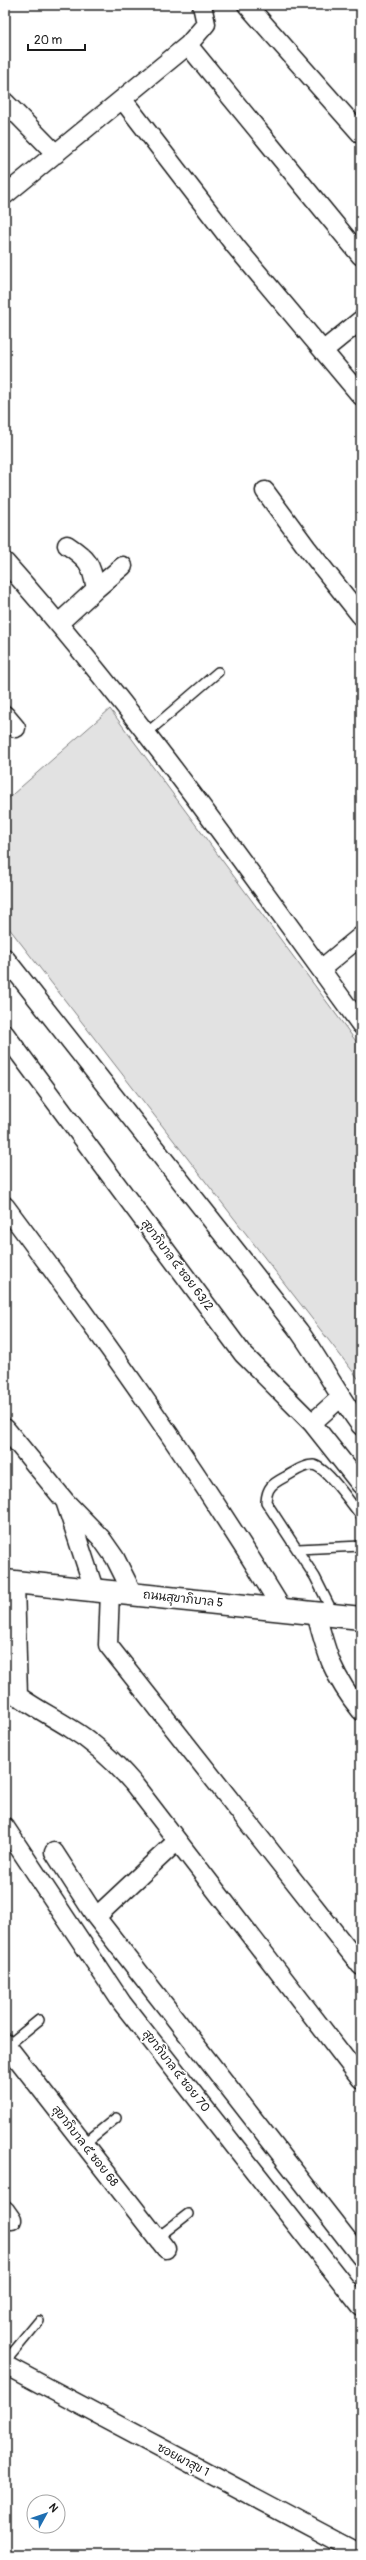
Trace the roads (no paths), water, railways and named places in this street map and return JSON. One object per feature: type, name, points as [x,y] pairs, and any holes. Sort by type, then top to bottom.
[{"type":"main road","name":"ถนนสุขาภิบาล 5","points":[[10,1582],[102,1590],[361,1618]]},
{"type":"street","points":[[5,195],[123,100],[188,45],[206,24],[202,5]]},
{"type":"street","points":[[247,5],[361,134]]},
{"type":"street","points":[[188,45],[361,256]]},
{"type":"street","points":[[123,100],[236,247],[324,350],[361,396]]},
{"type":"street","points":[[5,102],[56,154]]},
{"type":"street","points":[[324,350],[361,320]]},
{"type":"street","points":[[265,491],[306,548],[361,616]]},
{"type":"street","points":[[66,545],[86,558],[91,565],[96,589]]},
{"type":"street","points":[[5,562],[59,622],[148,732],[259,880],[361,1025]]},
{"type":"street","points":[[59,622],[123,566]]},
{"type":"street","points":[[321,969],[361,936]]},
{"type":"street","points":[[5,958],[299,1331],[316,1354],[340,1398],[361,1426]]},
{"type":"street","name":"สุขาภิบาล ๕ ซอย 63/2","points":[[5,1034],[243,1354],[312,1423],[361,1485]]},
{"type":"street","points":[[5,1206],[113,1350],[183,1452],[282,1609]]},
{"type":"street","points":[[312,1423],[340,1398]]},
{"type":"street","points":[[5,1428],[65,1501],[101,1538],[115,1558],[133,1594]]},
{"type":"street","points":[[65,1501],[102,1590],[108,1645],[361,1966]]},
{"type":"street","points":[[10,1582],[12,1692],[71,1728],[108,1754],[361,2078]]},
{"type":"street","points":[[325,1614],[328,1660],[345,1691],[361,1711]]},
{"type":"street","name":"สุขาภิบาล ๕ ซอย 70","points":[[5,1827],[122,2003],[361,2306]]},
{"type":"street","points":[[96,1917],[177,1841]]},
{"type":"street","points":[[54,1852],[96,1917],[361,2257]]},
{"type":"street","name":"สุขาภิบาล ๕ ซอย 68","points":[[6,2044],[161,2244]]},
{"type":"street","name":"ซอยผาสุข 1","points":[[5,2366],[361,2554]]},
{"type":"lane","points":[[148,732],[218,672]]},
{"type":"lane","points":[[325,1614],[298,1549],[266,1502],[267,1491],[270,1485],[305,1466],[313,1465],[320,1468],[361,1516]]},
{"type":"lane","points":[[298,1549],[361,1546]]},
{"type":"lane","points":[[6,2044],[39,2020]]},
{"type":"lane","points":[[84,2144],[116,2118]]},
{"type":"lane","points":[[161,2244],[188,2214]]},
{"type":"lane","points":[[5,2362],[39,2321]]}]
